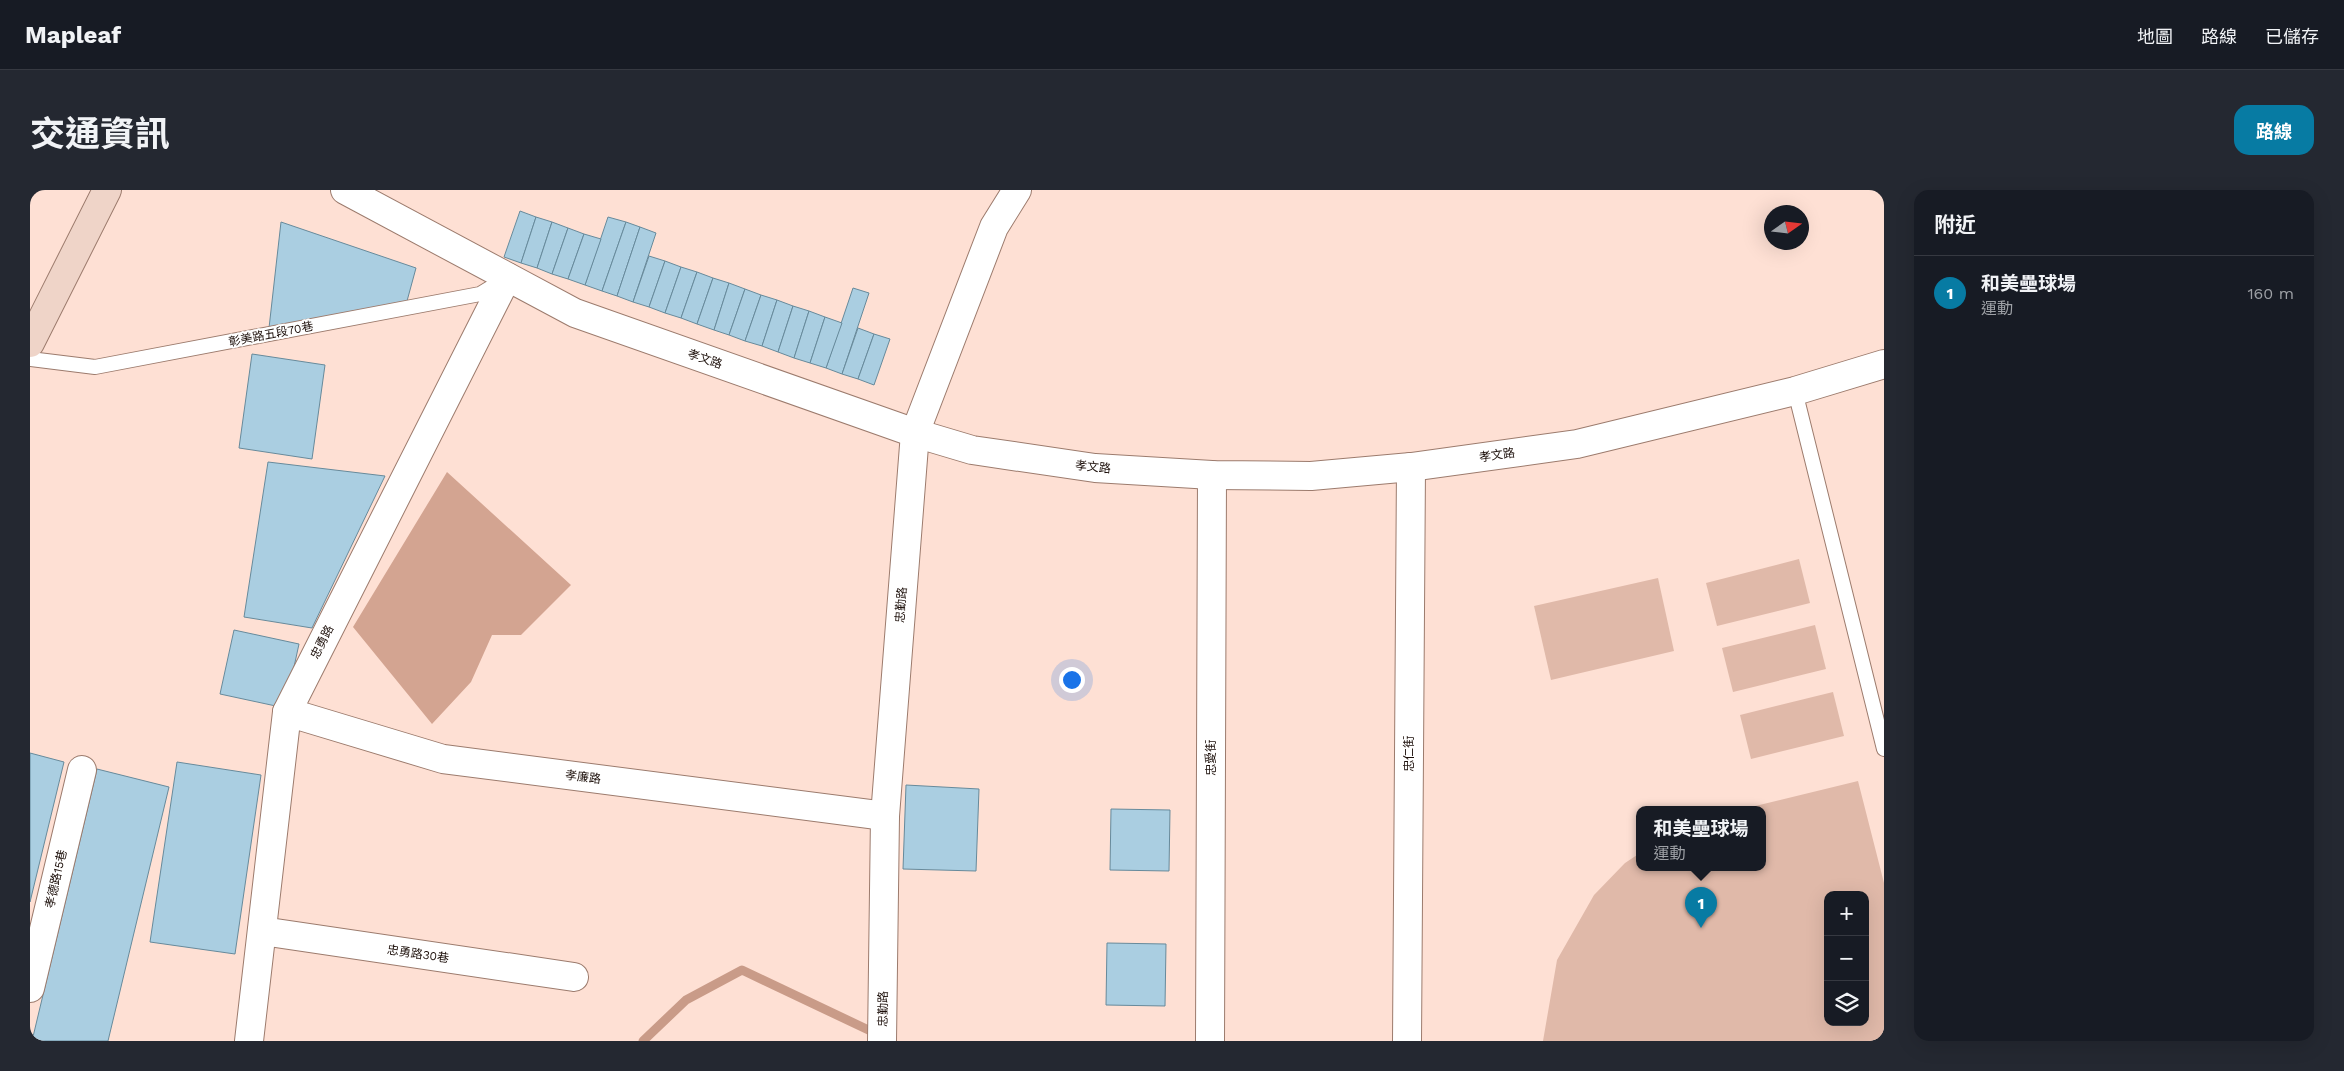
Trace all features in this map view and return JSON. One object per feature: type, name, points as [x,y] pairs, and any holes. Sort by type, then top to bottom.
[{"type":"main road","points":[[30,343],[107,190]]},
{"type":"street","name":"孝文路","points":[[345,190],[574,313],[915,433],[972,450],[1096,468],[1212,475],[1311,476],[1411,467],[1577,444],[1795,391],[1884,364]]},
{"type":"street","name":"忠勤路","points":[[882,1041],[885,816],[915,433],[994,227],[1017,190]]},
{"type":"street","name":"忠勇路","points":[[249,1041],[287,712],[507,277]]},
{"type":"street","name":"忠仁街","points":[[1407,1041],[1411,467]]},
{"type":"street","name":"忠愛街","points":[[1210,1041],[1212,475]]},
{"type":"street","name":"孝廉路","points":[[287,712],[444,759],[885,816]]},
{"type":"street","name":"孝德路15巷","points":[[30,988],[82,770]]},
{"type":"street","name":"忠勇路30巷","points":[[262,931],[574,977]]},
{"type":"lane","name":"彰美路五段70巷","points":[[30,358],[95,367],[480,294],[507,277]]},
{"type":"lane","points":[[1795,391],[1884,748]]},
{"type":"shaded area","points":[[447,472],[571,585],[521,635],[492,635],[471,682],[432,724],[353,627]]},
{"type":"shaded area","points":[[1799,559],[1810,603],[1717,626],[1706,583]]},
{"type":"shaded area","points":[[1658,578],[1674,651],[1551,680],[1534,606]]},
{"type":"shaded area","points":[[1815,625],[1826,669],[1733,692],[1722,648]]},
{"type":"shaded area","points":[[1833,692],[1844,736],[1751,759],[1740,715]]},
{"type":"shaded area","points":[[1858,781],[1884,883],[1884,1041],[1543,1041],[1557,960],[1594,895],[1625,863],[1636,856],[1636,871],[1766,871],[1766,806],[1755,806]]},
{"type":"building","points":[[520,211],[536,217],[521,263],[504,257]]},
{"type":"building","points":[[536,217],[552,222],[537,268],[521,263]]},
{"type":"building","points":[[608,217],[626,222],[602,291],[585,285]]},
{"type":"building","points":[[281,222],[416,268],[407,301],[269,328]]},
{"type":"building","points":[[552,222],[568,228],[552,274],[537,268]]},
{"type":"building","points":[[626,222],[640,227],[617,296],[602,291]]},
{"type":"building","points":[[640,227],[656,233],[633,302],[617,296]]},
{"type":"building","points":[[568,228],[584,234],[568,279],[552,274]]},
{"type":"building","points":[[584,234],[601,239],[585,285],[568,279]]},
{"type":"building","points":[[649,256],[665,261],[649,307],[633,302]]},
{"type":"building","points":[[665,261],[681,267],[665,313],[649,307]]},
{"type":"building","points":[[681,267],[697,272],[681,318],[665,313]]},
{"type":"building","points":[[697,272],[713,278],[697,324],[681,318]]},
{"type":"building","points":[[713,278],[729,283],[714,330],[697,324]]},
{"type":"building","points":[[729,283],[745,289],[729,335],[714,330]]},
{"type":"building","points":[[853,288],[869,293],[842,374],[826,368]]},
{"type":"building","points":[[745,289],[761,295],[745,341],[729,335]]},
{"type":"building","points":[[761,295],[777,300],[762,346],[745,341]]},
{"type":"building","points":[[777,300],[793,306],[778,352],[762,346]]},
{"type":"building","points":[[793,306],[809,311],[794,358],[778,352]]},
{"type":"building","points":[[809,311],[825,317],[810,363],[794,358]]},
{"type":"building","points":[[825,317],[842,323],[826,368],[810,363]]},
{"type":"building","points":[[858,328],[874,334],[858,379],[842,374]]},
{"type":"building","points":[[874,334],[890,339],[874,385],[858,379]]},
{"type":"building","points":[[252,354],[325,365],[312,459],[239,448]]},
{"type":"building","points":[[268,462],[385,476],[312,628],[244,617]]},
{"type":"building","points":[[234,630],[299,644],[285,708],[220,694]]},
{"type":"building","points":[[30,753],[64,762],[30,902]]},
{"type":"building","points":[[177,762],[261,775],[235,954],[150,942]]},
{"type":"building","points":[[97,769],[169,787],[108,1041],[32,1041]]},
{"type":"building","points":[[906,785],[979,789],[976,871],[903,869]]},
{"type":"building","points":[[1111,809],[1170,810],[1169,871],[1110,870]]},
{"type":"building","points":[[1107,943],[1166,944],[1165,1006],[1106,1005]]},
{"type":"waterway","points":[[643,1041],[686,1000],[742,970],[879,1035]]},
{"type":"place","name":"和美壘球場","points":[[1701,928]]}]
